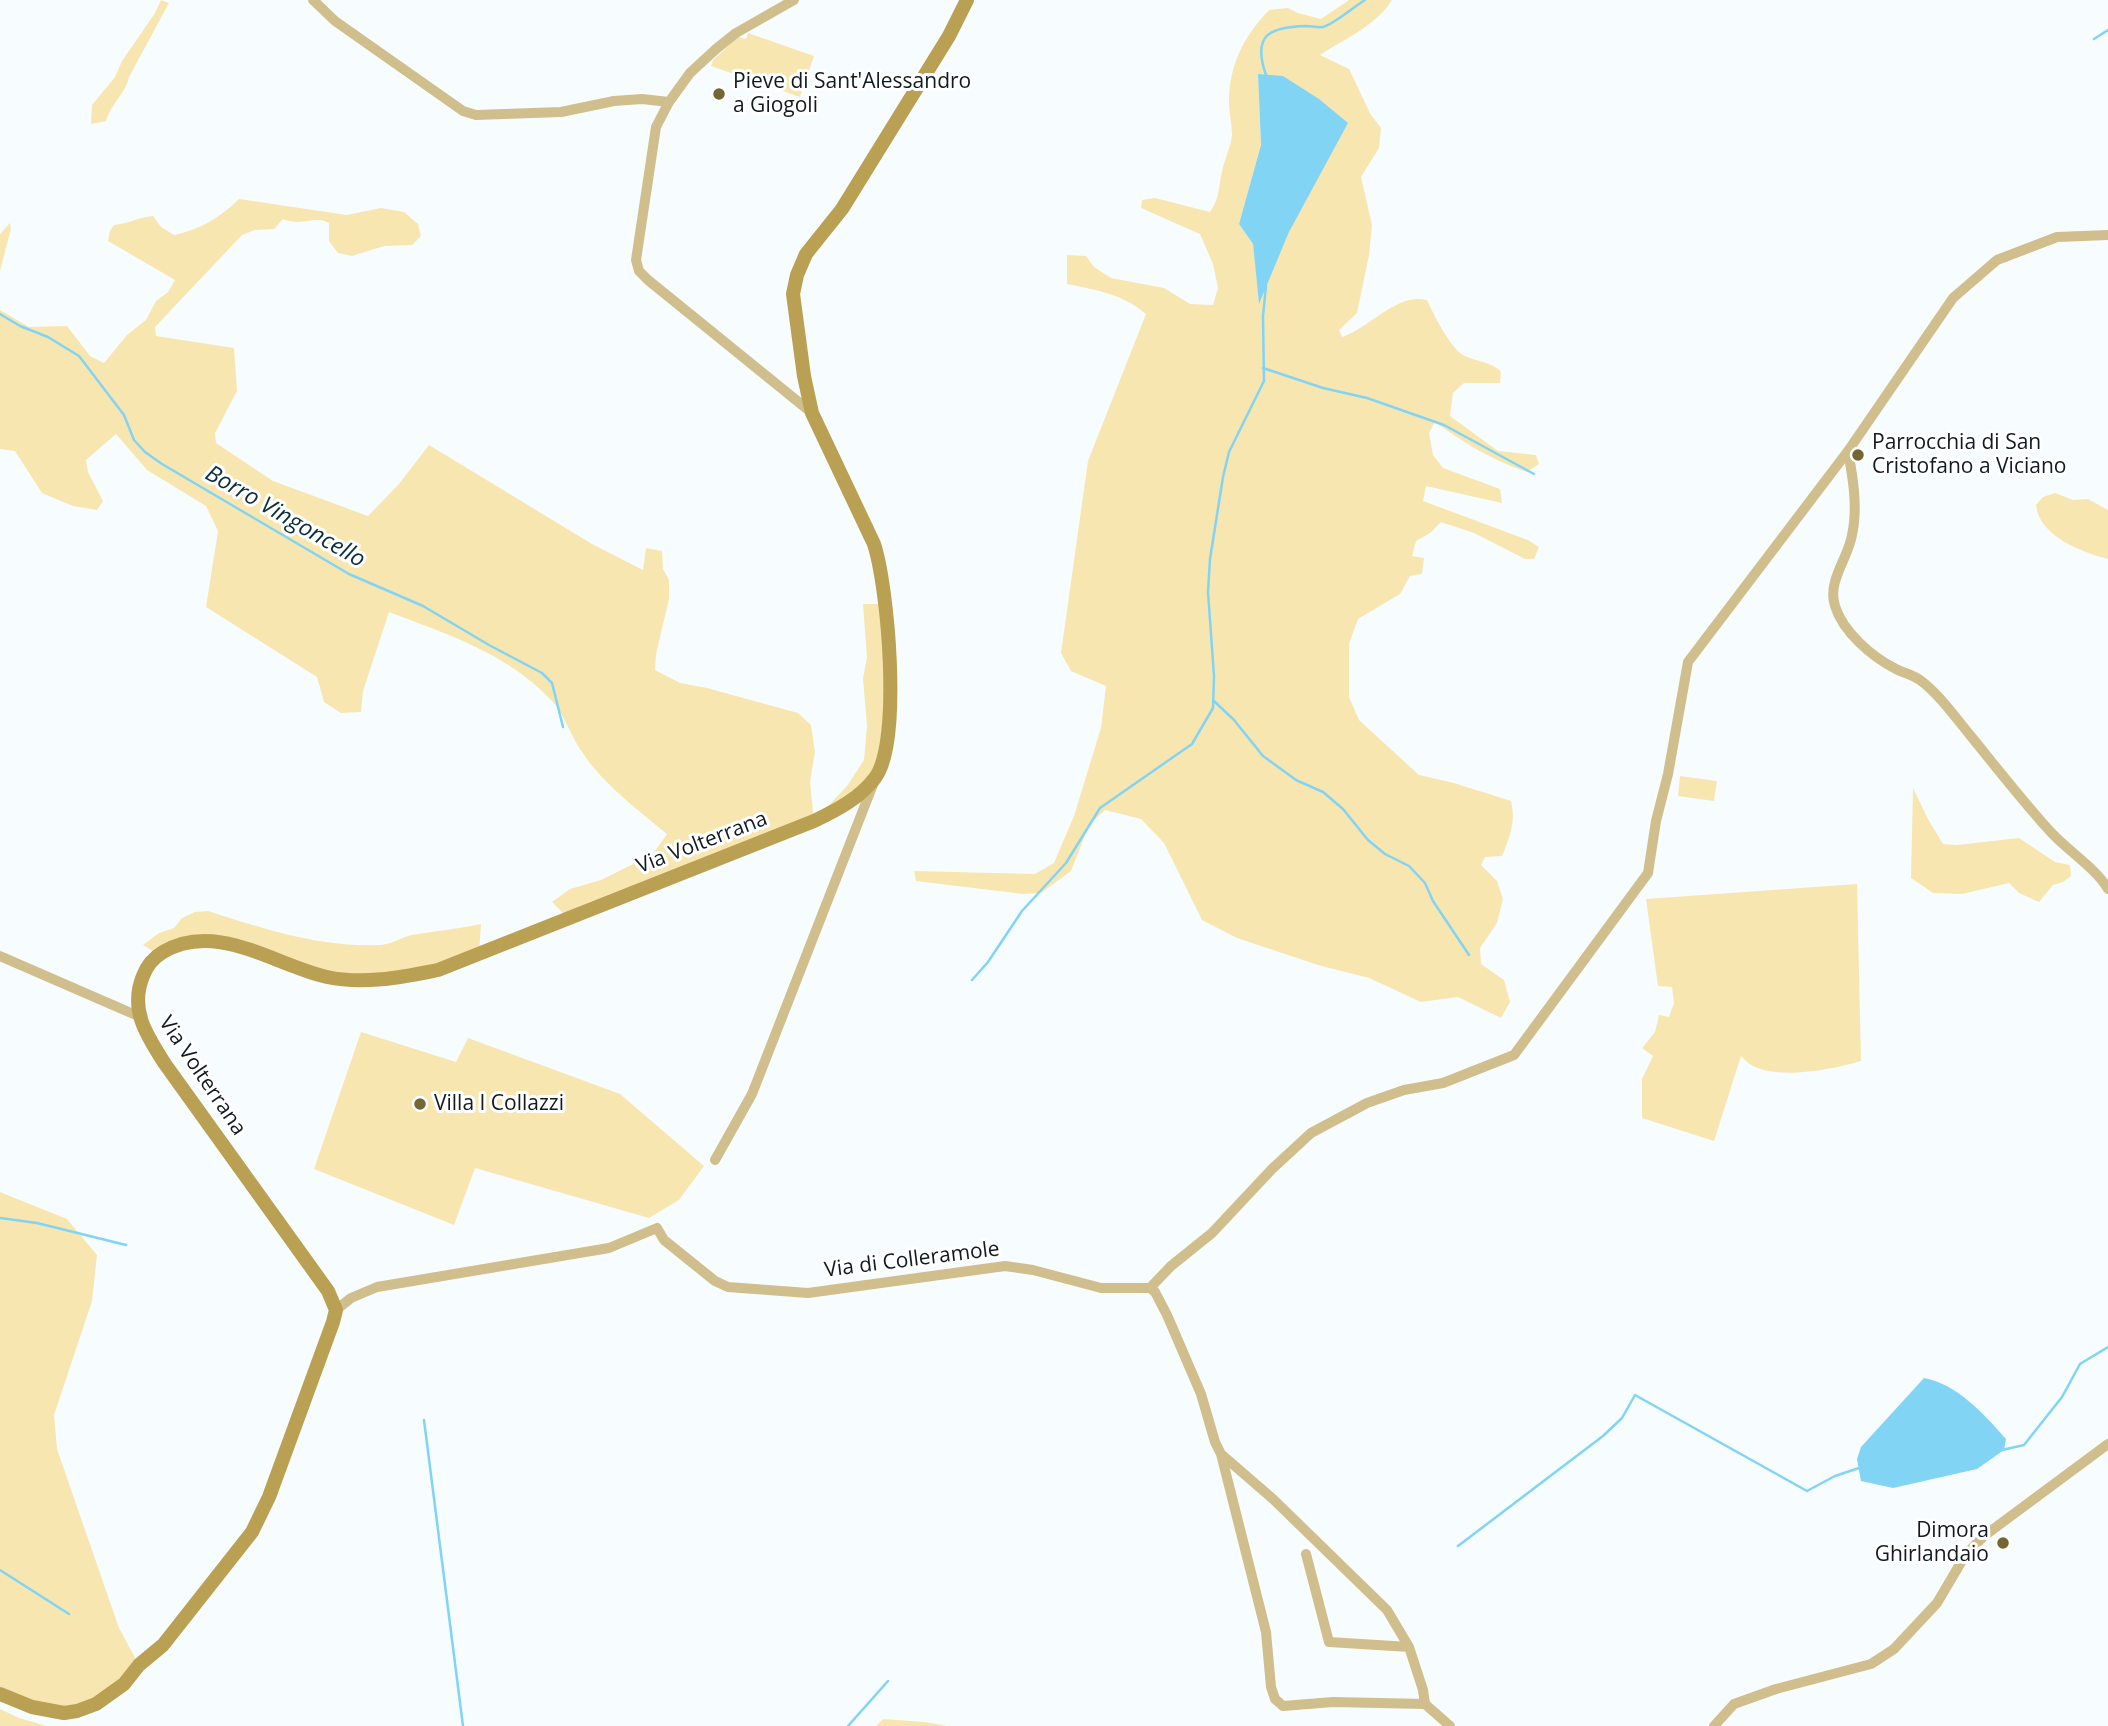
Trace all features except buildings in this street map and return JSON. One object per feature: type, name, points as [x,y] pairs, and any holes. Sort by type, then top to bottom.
[{"type":"main road","name":"Via Volterrana","points":[[336,1310],[328,1291],[146,1034],[138,1016],[137,1000],[147,965],[173,947],[210,941],[242,947],[326,977],[351,981],[401,977],[438,970],[814,821],[858,796],[876,776],[886,754],[890,730],[890,678],[881,566],[874,544],[812,413],[804,376],[793,293],[806,254],[842,209],[949,36],[967,0]]},
{"type":"main road","points":[[0,1695],[33,1707],[64,1713],[77,1711],[96,1704],[124,1684],[139,1665],[163,1645],[252,1532],[274,1485],[329,1339],[336,1310]]},
{"type":"street","points":[[313,0],[335,22],[463,111],[476,115],[561,112],[614,101],[642,99],[668,102]]},
{"type":"street","points":[[794,0],[736,33],[716,49],[690,73],[668,102],[656,127],[636,260],[639,271],[648,281],[812,413]]},
{"type":"street","points":[[1450,1726],[1425,1704],[1332,1702],[1283,1706],[1275,1699],[1271,1687],[1266,1632],[1221,1454],[1177,1338],[1155,1292],[1150,1288],[1171,1266],[1212,1233],[1272,1169],[1311,1133],[1367,1102],[1405,1090],[1443,1083],[1514,1055],[1648,873],[1688,662],[1849,451],[1953,298],[1997,260],[2057,237],[2108,235]]},
{"type":"street","points":[[1849,451],[1854,486],[1853,533],[1833,592],[1833,602],[1839,615],[1853,635],[1870,651],[1894,668],[1919,679],[1941,701],[2050,831],[2108,889]]},
{"type":"street","name":"Via Volterrana","points":[[715,1160],[752,1094],[876,776]]},
{"type":"street","points":[[0,956],[138,1016]]},
{"type":"street","name":"Via di Colleramole","points":[[336,1310],[351,1298],[376,1287],[609,1248],[657,1228],[664,1240],[715,1281],[727,1287],[808,1293],[1005,1266],[1033,1270],[1101,1289],[1150,1288]]},
{"type":"street","points":[[1714,1726],[1734,1704],[1776,1689],[1871,1664],[1894,1649],[1937,1603],[1966,1554],[1984,1536],[2108,1444]]},
{"type":"street","points":[[1221,1454],[1273,1499],[1387,1610],[1409,1647],[1425,1704]]},
{"type":"street","points":[[1306,1555],[1329,1642],[1409,1647]]},
{"type":"shaded area","points":[[161,0],[169,3],[106,121],[91,124],[92,105],[115,77],[122,61]]},
{"type":"shaded area","points":[[1349,0],[1392,0],[1369,25],[1320,55],[1349,69],[1371,115],[1381,128],[1379,148],[1361,177],[1372,225],[1369,255],[1357,313],[1339,330],[1342,337],[1394,306],[1416,299],[1427,300],[1454,347],[1465,356],[1494,366],[1501,372],[1500,383],[1464,383],[1453,393],[1450,416],[1498,451],[1536,455],[1539,464],[1527,472],[1514,468],[1456,437],[1435,422],[1429,433],[1433,455],[1443,468],[1500,489],[1502,503],[1426,486],[1423,501],[1528,540],[1539,547],[1534,559],[1525,559],[1474,533],[1441,522],[1430,533],[1416,541],[1412,556],[1424,558],[1422,574],[1410,576],[1400,594],[1358,619],[1349,644],[1349,697],[1359,720],[1419,775],[1511,801],[1511,829],[1502,856],[1485,857],[1481,865],[1497,881],[1503,899],[1497,923],[1480,948],[1481,964],[1504,980],[1510,1002],[1501,1018],[1458,997],[1421,1002],[1369,978],[1318,965],[1237,938],[1202,920],[1164,843],[1141,819],[1105,810],[1089,825],[1071,871],[1041,893],[1023,894],[916,881],[914,871],[1035,874],[1054,863],[1074,816],[1101,728],[1106,686],[1071,671],[1061,653],[1088,461],[1146,314],[1119,297],[1067,284],[1067,255],[1086,256],[1094,267],[1111,278],[1164,288],[1190,304],[1213,305],[1218,288],[1213,264],[1200,234],[1141,208],[1142,200],[1155,198],[1210,212],[1217,197],[1231,140],[1230,88],[1235,63],[1245,41],[1269,10],[1288,8],[1321,19]],"holes":[[[1258,74],[1289,232],[1259,303],[1253,244],[1239,224],[1261,145]]]},
{"type":"shaded area","points":[[748,33],[814,56],[800,97],[711,66],[713,60],[738,37],[746,39]]},
{"type":"shaded area","points":[[239,199],[347,215],[381,208],[404,212],[418,224],[421,236],[412,245],[384,246],[352,256],[338,253],[329,241],[329,223],[318,220],[297,222],[283,219],[274,229],[255,230],[242,235],[155,327],[156,336],[234,348],[237,391],[215,433],[216,443],[273,481],[368,516],[399,484],[429,445],[592,544],[643,570],[646,548],[662,551],[663,569],[669,580],[669,599],[656,654],[655,670],[680,683],[798,713],[811,725],[815,752],[810,782],[814,821],[568,918],[552,902],[570,889],[601,880],[653,854],[667,834],[622,796],[590,764],[557,707],[535,684],[476,647],[389,612],[363,691],[361,712],[341,713],[324,702],[317,677],[206,607],[218,531],[206,506],[147,470],[116,434],[86,460],[88,472],[103,501],[97,510],[73,506],[42,493],[15,451],[0,449],[0,310],[29,327],[67,326],[90,356],[104,363],[127,335],[146,320],[156,301],[168,292],[175,280],[108,241],[114,225],[153,216],[161,227],[174,235],[209,222]]},
{"type":"shaded area","points":[[10,223],[11,229],[0,271],[0,234]]},
{"type":"shaded area","points":[[2055,493],[2073,500],[2088,499],[2108,510],[2108,559],[2074,547],[2045,526],[2036,505],[2043,497]]},
{"type":"shaded area","points":[[863,604],[886,604],[891,718],[883,761],[876,777],[863,791],[848,803],[814,821],[847,786],[864,760],[867,726],[863,678],[867,658]]},
{"type":"shaded area","points":[[1680,776],[1717,781],[1714,801],[1678,796]]},
{"type":"shaded area","points":[[1913,788],[1943,844],[2019,838],[2055,862],[2070,865],[2071,876],[2053,885],[2039,902],[2019,893],[2009,883],[1962,894],[1933,893],[1911,878]]},
{"type":"shaded area","points":[[1857,884],[1861,1061],[1822,1070],[1792,1073],[1764,1070],[1748,1063],[1741,1056],[1714,1141],[1642,1118],[1642,1079],[1653,1056],[1642,1048],[1655,1032],[1659,1015],[1669,1017],[1674,1003],[1672,987],[1658,986],[1646,899]]},
{"type":"shaded area","points":[[208,911],[293,936],[359,945],[385,944],[412,935],[481,924],[479,953],[438,970],[351,981],[210,941],[159,955],[143,945],[159,933],[174,928],[182,918],[195,912]]},
{"type":"shaded area","points":[[361,1032],[456,1062],[468,1038],[620,1094],[704,1166],[679,1200],[649,1218],[475,1168],[454,1225],[314,1169]]},
{"type":"shaded area","points":[[0,1192],[67,1219],[97,1255],[92,1301],[54,1415],[57,1449],[119,1628],[139,1665],[77,1711],[0,1694]]},
{"type":"shaded area","points":[[0,1709],[19,1718],[47,1726],[0,1726]]},
{"type":"shaded area","points":[[883,1719],[925,1722],[947,1726],[876,1726]]},
{"type":"water","points":[[1258,74],[1283,76],[1319,99],[1348,123],[1289,232],[1259,304],[1253,244],[1239,224],[1261,145]]},
{"type":"water","points":[[1924,1378],[1959,1393],[1979,1410],[2006,1439],[2004,1450],[1977,1469],[1893,1488],[1861,1481],[1857,1459],[1861,1447]]},
{"type":"waterway","points":[[1266,75],[1261,51],[1263,42],[1273,31],[1282,28],[1327,26],[1365,0]]},
{"type":"waterway","points":[[2094,39],[2108,30]]},
{"type":"waterway","points":[[972,980],[988,962],[1022,911],[1066,863],[1100,808],[1192,744],[1213,708],[1214,676],[1208,592],[1210,559],[1229,452],[1264,381],[1263,316],[1266,286]]},
{"type":"waterway","name":"Borro Vingoncello","points":[[0,314],[20,326],[48,337],[79,356],[124,415],[134,440],[162,464],[349,574],[423,606],[542,673],[552,683],[563,727]]},
{"type":"waterway","points":[[1263,368],[1323,388],[1367,398],[1444,425],[1534,474]]},
{"type":"waterway","points":[[1214,701],[1234,720],[1263,756],[1296,780],[1323,792],[1343,809],[1368,840],[1385,854],[1409,866],[1425,883],[1433,901],[1469,955]]},
{"type":"waterway","points":[[0,1218],[37,1223],[126,1245]]},
{"type":"waterway","points":[[2002,1450],[2024,1445],[2062,1397],[2080,1364],[2108,1347]]},
{"type":"waterway","points":[[1458,1546],[1603,1436],[1622,1418],[1635,1395],[1807,1491],[1835,1476],[1859,1468]]},
{"type":"waterway","points":[[424,1420],[463,1726]]},
{"type":"waterway","points":[[0,1570],[69,1614]]},
{"type":"waterway","points":[[848,1726],[888,1681]]},
{"type":"place","name":"Pieve di Sant'Alessandro a Giogoli","points":[[719,94]]},
{"type":"place","name":"Parrocchia di San Cristofano a Viciano","points":[[1858,455]]},
{"type":"place","name":"Villa I Collazzi","points":[[420,1104]]},
{"type":"place","name":"Dimora Ghirlandaio","points":[[2003,1543]]}]
